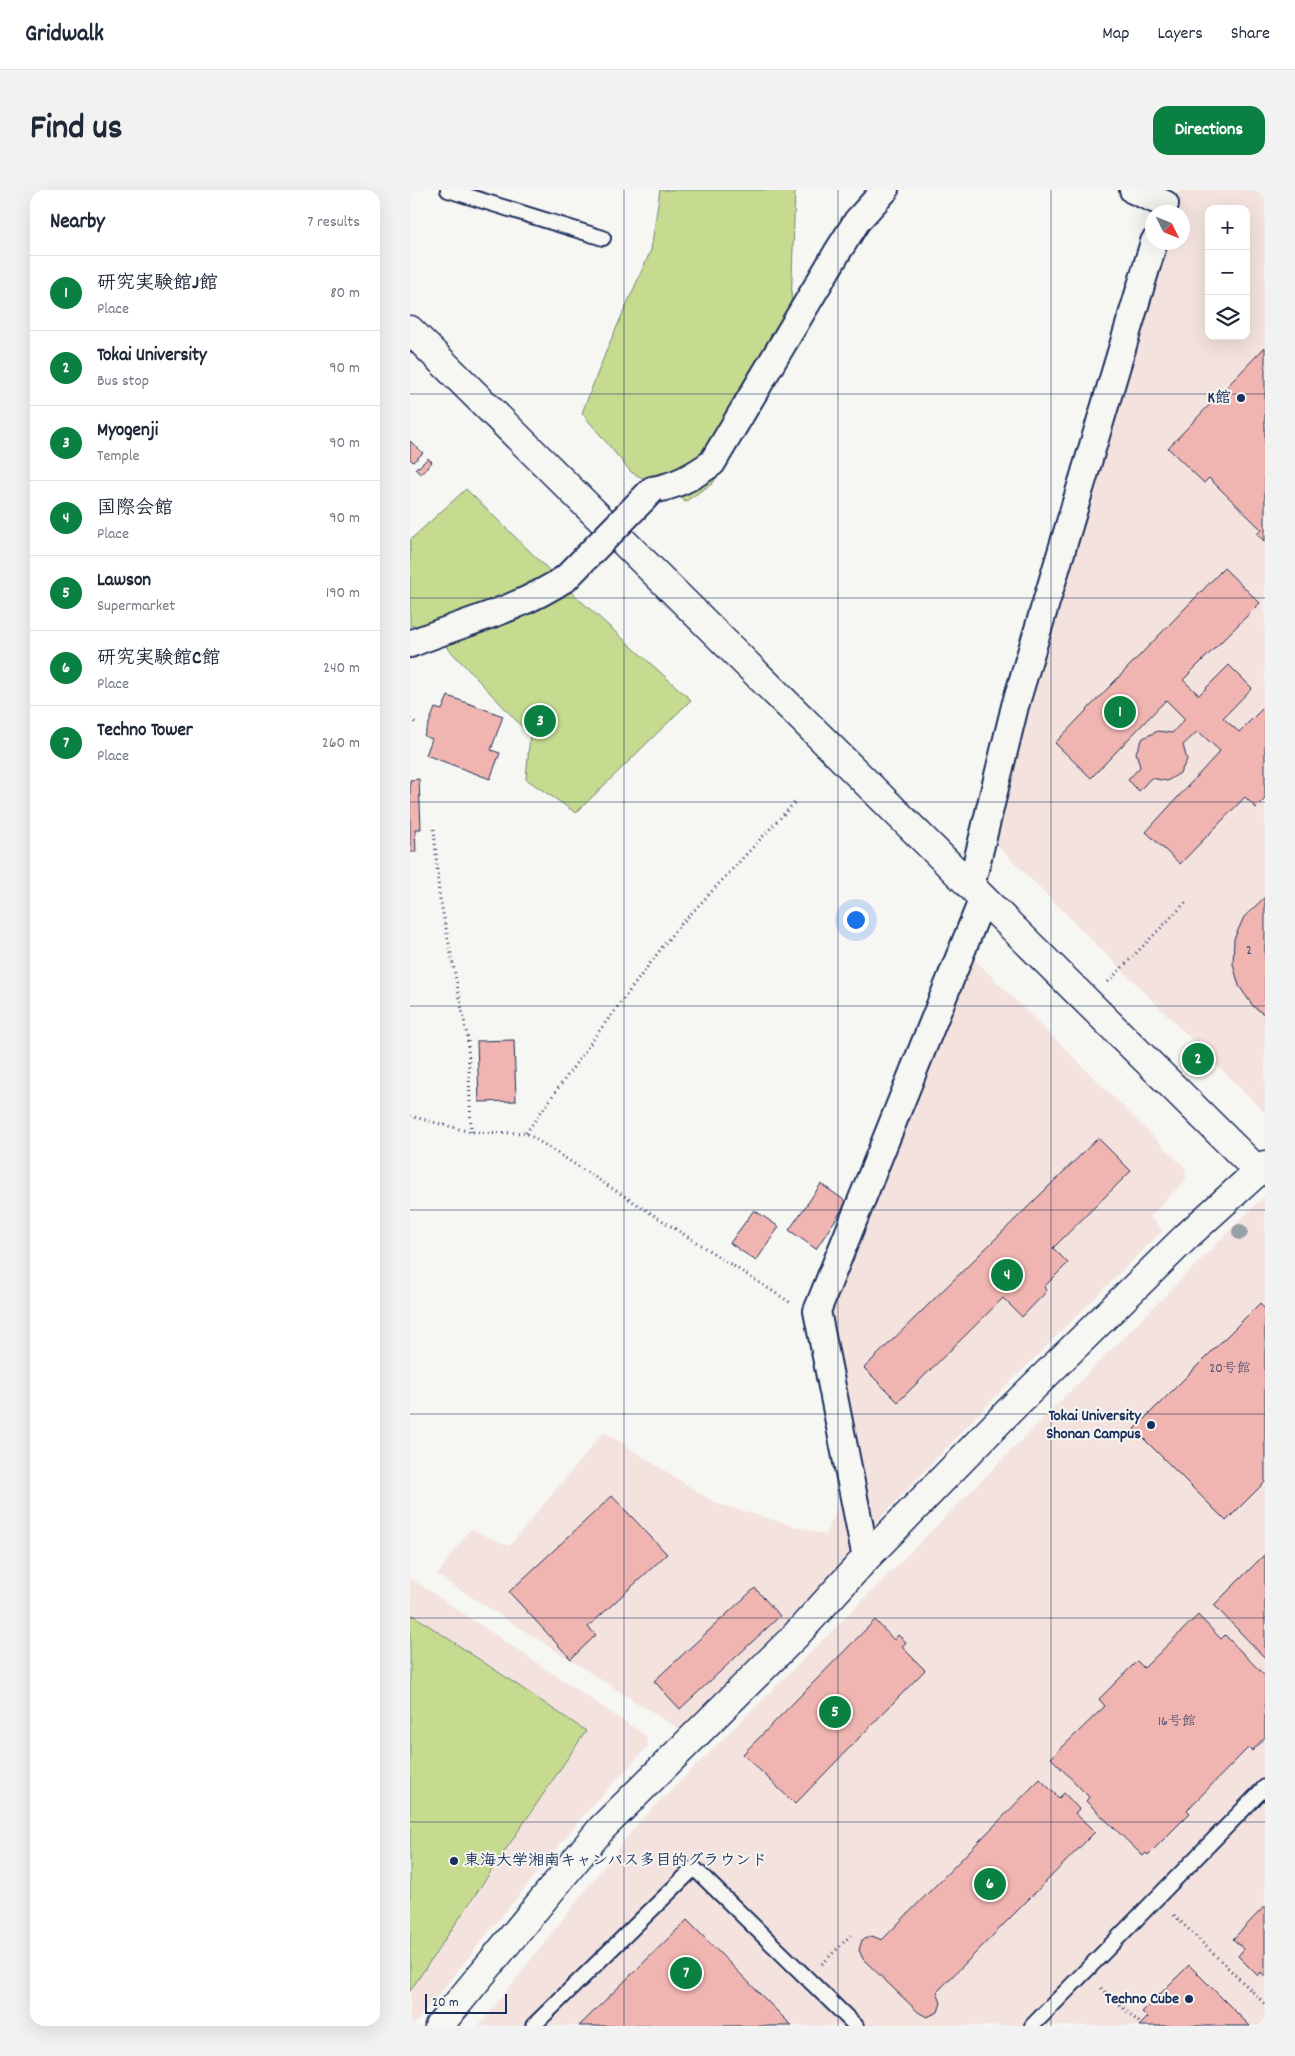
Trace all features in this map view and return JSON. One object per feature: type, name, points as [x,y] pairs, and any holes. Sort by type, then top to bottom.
[{"type":"street","points":[[410,644],[497,614],[543,593],[566,578],[652,490],[671,487],[690,479],[712,463],[838,251],[858,222],[886,190]]},
{"type":"street","points":[[1133,190],[1167,202]]},
{"type":"street","points":[[866,1558],[817,1311],[977,892],[1015,706],[1152,250]]},
{"type":"street","points":[[410,330],[1088,1003],[1262,1171],[1188,1235],[1010,1410],[866,1558],[795,1636],[602,1828],[439,2026]]},
{"type":"lane","points":[[448,190],[603,238]]},
{"type":"lane","points":[[1032,2026],[1265,1787]]},
{"type":"lane","points":[[533,2026],[694,1868],[856,2026]]},
{"type":"path","points":[[410,720],[418,724]]},
{"type":"path","points":[[526,1134],[673,933],[796,802]]},
{"type":"path","points":[[434,829],[439,894],[468,1040],[470,1132]]},
{"type":"path","points":[[1088,1003],[1186,902]]},
{"type":"path","points":[[410,1116],[470,1132],[526,1134],[796,1306],[817,1311]]},
{"type":"path","points":[[1174,1915],[1265,2004]]},
{"type":"path","points":[[808,1979],[852,1934]]},
{"type":"path","points":[[1102,1988],[1141,2024]]},
{"type":"shaded area","points":[[1180,190],[1265,190],[1265,1113],[993,841],[1158,250],[1190,250],[1190,205],[1172,205]]},
{"type":"shaded area","name":"Tokai University Shonan Campus","points":[[972,957],[1185,1168],[1186,1179],[1150,1217],[1163,1230],[984,1408],[867,1532],[828,1312]]},
{"type":"shaded area","name":"Tokai University Shonan Campus","points":[[1265,1195],[1265,2026],[479,2026],[639,1822],[839,1624]]},
{"type":"shaded area","points":[[604,1432],[715,1503],[825,1535],[841,1501],[851,1555],[680,1730],[437,1575],[470,1529],[509,1546]]},
{"type":"shaded area","name":"東海大学湘南キャンパス多目的グラウンド","points":[[410,1578],[646,1736],[648,1746],[582,1817],[413,2026],[410,2026]]},
{"type":"green space","points":[[660,190],[795,190],[791,308],[807,316],[713,483],[686,501],[631,472],[582,413],[607,349],[651,250]]},
{"type":"green space","points":[[466,489],[550,571],[523,605],[455,623],[410,626],[410,540]]},
{"type":"green space","points":[[570,591],[691,700],[576,813],[526,779],[530,735],[443,643]]},
{"type":"green space","name":"東海大学湘南キャンパス多目的グラウンド","points":[[413,1615],[586,1731],[410,1991],[410,1619]]},
{"type":"building","name":"K館","points":[[1265,347],[1265,542],[1257,534],[1262,530],[1209,478],[1204,483],[1168,448]]},
{"type":"building","points":[[410,441],[423,453],[413,462],[410,459]]},
{"type":"building","points":[[428,458],[432,462],[421,474],[415,469]]},
{"type":"building","points":[[1224,568],[1260,603],[1183,680],[1199,695],[1229,665],[1252,688],[1223,718],[1239,732],[1265,706],[1265,799],[1256,808],[1245,797],[1180,864],[1146,832],[1220,751],[1198,731],[1183,745],[1187,760],[1180,773],[1167,781],[1151,778],[1139,791],[1128,780],[1140,767],[1136,752],[1143,738],[1158,731],[1172,733],[1185,719],[1166,700],[1091,778],[1055,743]]},
{"type":"building","points":[[448,696],[503,716],[491,750],[500,753],[490,779],[426,755],[432,739],[424,736],[435,708],[442,710]]},
{"type":"building","points":[[419,779],[421,829],[415,829],[416,852],[410,852],[410,780]]},
{"type":"building","points":[[1265,897],[1265,1015],[1253,1006],[1239,986],[1233,964],[1234,939],[1244,917]]},
{"type":"building","points":[[514,1040],[516,1101],[479,1102],[477,1041]]},
{"type":"building","points":[[1098,1138],[1131,1171],[1053,1248],[1068,1263],[1044,1287],[1047,1291],[1022,1317],[1003,1298],[898,1402],[864,1368]]},
{"type":"building","points":[[821,1184],[847,1202],[816,1249],[789,1230]]},
{"type":"building","points":[[754,1210],[779,1227],[756,1261],[730,1243]]},
{"type":"building","points":[[1260,1303],[1265,1309],[1265,1482],[1226,1521],[1134,1429]]},
{"type":"building","points":[[612,1496],[667,1554],[588,1627],[596,1635],[571,1659],[509,1592]]},
{"type":"building","points":[[1265,1554],[1265,1658],[1214,1605]]},
{"type":"building","points":[[755,1588],[780,1616],[680,1709],[654,1681]]},
{"type":"building","points":[[1198,1615],[1221,1639],[1225,1635],[1265,1676],[1265,1737],[1252,1751],[1249,1747],[1187,1810],[1190,1813],[1148,1855],[1146,1853],[1143,1856],[1086,1801],[1089,1797],[1051,1758],[1105,1706],[1099,1699],[1137,1661],[1144,1668]]},
{"type":"building","points":[[875,1620],[894,1640],[898,1635],[906,1642],[902,1647],[925,1670],[795,1804],[743,1754]]},
{"type":"building","points":[[1040,1779],[1059,1798],[1064,1793],[1079,1809],[1075,1813],[1095,1832],[937,1992],[941,2003],[938,2012],[927,2017],[918,2012],[863,1959],[859,1950],[862,1940],[872,1936],[882,1940]]},
{"type":"building","points":[[1265,1906],[1265,1977],[1261,1972],[1258,1976],[1238,1956],[1244,1949],[1233,1939]]},
{"type":"building","points":[[687,1920],[792,2026],[579,2026]]},
{"type":"building","name":"Techno Cube","points":[[1189,1965],[1250,2026],[1139,2026],[1148,2017],[1142,2012]]},
{"type":"place","name":"K館","points":[[1241,398]]},
{"type":"place","name":"研究実験館J館","points":[[1120,712]]},
{"type":"place","name":"Myogenji","points":[[540,721]]},
{"type":"place","name":"Tokai University","points":[[1198,1059]]},
{"type":"place","name":"国際会館","points":[[1007,1275]]},
{"type":"place","name":"Tokai University Shonan Campus","points":[[1151,1425]]},
{"type":"place","name":"Lawson","points":[[835,1712]]},
{"type":"place","name":"東海大学湘南キャンパス多目的グラウンド","points":[[454,1861]]},
{"type":"place","name":"研究実験館C館","points":[[990,1884]]},
{"type":"place","name":"Techno Tower","points":[[686,1973]]},
{"type":"place","name":"Techno Cube","points":[[1189,1999]]}]
